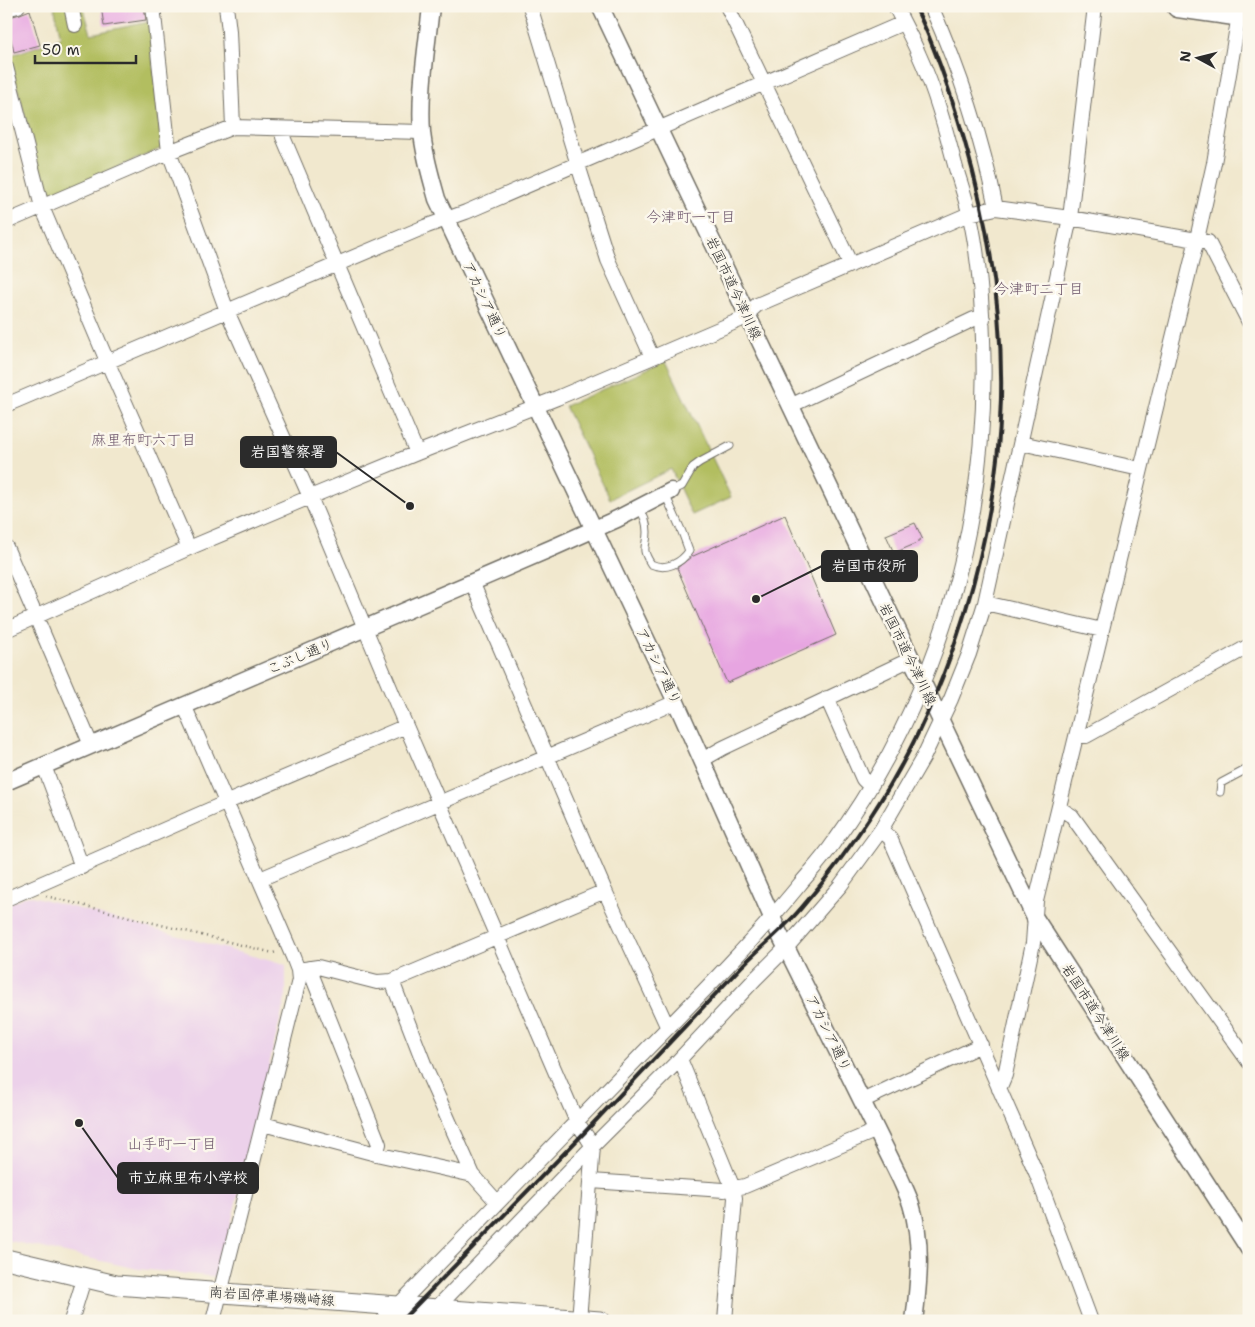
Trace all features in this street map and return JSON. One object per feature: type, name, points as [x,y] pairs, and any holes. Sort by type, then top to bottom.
[{"type":"highway","points":[[1178,6],[1244,12]]},
{"type":"main road","name":"南岩国停車場磯崎線","points":[[6,1259],[84,1278],[123,1285],[397,1306],[429,1315],[600,1321]]},
{"type":"street","points":[[6,9],[18,6]]},
{"type":"street","points":[[71,6],[75,25]]},
{"type":"street","points":[[153,6],[169,152],[227,311],[310,497],[406,726],[577,1122],[593,1146],[580,1320]]},
{"type":"street","points":[[226,6],[233,127]]},
{"type":"street","name":"アカシア通り","points":[[431,6],[421,106],[422,132],[428,168],[438,200],[534,406],[676,702],[787,947],[877,1130],[911,1204],[918,1237],[919,1279],[914,1321]]},
{"type":"street","points":[[530,6],[608,260],[652,357]]},
{"type":"street","name":"岩国市道今津川線","points":[[600,6],[1034,918],[1249,1249]]},
{"type":"street","points":[[727,6],[851,265]]},
{"type":"street","points":[[383,1321],[759,934],[833,844],[893,747],[924,685],[955,592],[968,536],[978,476],[984,415],[983,319],[969,214],[945,125],[918,51],[895,6]]},
{"type":"street","points":[[931,6],[954,61],[972,112],[983,149],[996,208]]},
{"type":"street","points":[[429,1315],[680,1059],[787,947],[840,886],[881,830],[941,723],[969,654],[985,603],[1070,218],[1095,6]]},
{"type":"street","points":[[999,1089],[1006,1075],[1033,943],[1036,900],[1197,239],[1244,12]]},
{"type":"street","points":[[6,405],[578,164],[903,23]]},
{"type":"street","points":[[6,67],[12,110],[42,207],[107,362],[189,548]]},
{"type":"street","points":[[6,222],[169,152],[233,127],[422,132]]},
{"type":"street","points":[[283,129],[283,137],[417,453]]},
{"type":"street","points":[[6,630],[189,548],[417,453],[557,398],[740,320],[757,305],[969,214],[996,208],[1070,218],[1208,242],[1249,322]]},
{"type":"street","points":[[790,406],[974,319],[983,319]]},
{"type":"street","points":[[1021,443],[1140,469]]},
{"type":"street","name":"こぶし通り","points":[[6,782],[365,629],[640,508],[668,492]]},
{"type":"street","points":[[6,547],[91,745]]},
{"type":"street","points":[[472,582],[605,891],[668,1028]]},
{"type":"street","points":[[985,603],[1102,630]]},
{"type":"street","points":[[1077,736],[1086,736],[1249,646]]},
{"type":"street","points":[[702,760],[911,659]]},
{"type":"street","points":[[827,698],[863,779],[870,786]]},
{"type":"street","points":[[260,880],[439,802],[549,758],[676,702]]},
{"type":"street","points":[[184,705],[288,947],[304,969],[379,1144],[376,1154]]},
{"type":"street","points":[[6,899],[406,726]]},
{"type":"street","points":[[44,766],[82,866]]},
{"type":"street","points":[[1059,808],[1072,816],[1249,1062]]},
{"type":"street","points":[[881,830],[890,838],[1037,1175],[1092,1321]]},
{"type":"street","points":[[304,969],[318,967],[377,982],[392,981],[605,891]]},
{"type":"street","points":[[213,1321],[299,980],[304,969]]},
{"type":"street","points":[[392,981],[428,1074],[473,1175],[497,1202]]},
{"type":"street","points":[[862,1101],[981,1045]]},
{"type":"street","points":[[680,1059],[733,1188],[735,1198],[725,1321]]},
{"type":"street","points":[[263,1124],[376,1154],[473,1175]]},
{"type":"street","points":[[591,1181],[724,1190],[746,1186],[877,1130]]},
{"type":"street","points":[[71,1321],[84,1278]]},
{"type":"lane","points":[[640,508],[645,518],[647,531],[644,545],[645,552],[651,564],[662,567],[682,561],[688,551],[668,492],[682,486],[693,467],[730,446]]},
{"type":"lane","points":[[1220,792],[1221,783],[1249,768]]},
{"type":"path","points":[[25,891],[274,953],[288,947]]},
{"type":"shaded area","points":[[28,895],[286,965],[286,995],[218,1277],[138,1269],[6,1240],[6,905]]},
{"type":"green space","points":[[54,6],[83,6],[91,34],[149,22],[162,148],[47,198],[9,56],[61,38]]},
{"type":"green space","points":[[666,361],[731,497],[692,515],[671,469],[610,499],[565,406]]},
{"type":"building","points":[[101,6],[144,6],[146,20],[104,26]]},
{"type":"building","points":[[30,10],[40,45],[14,52],[6,18]]},
{"type":"building","points":[[785,515],[836,635],[727,683],[677,568],[691,557]]},
{"type":"building","points":[[915,523],[922,538],[915,544],[894,553],[886,535]]},
{"type":"railway","points":[[401,1321],[584,1133],[743,965],[789,922],[812,895],[856,838],[900,769],[924,720],[946,668],[964,615],[979,560],[990,505],[998,451],[1001,365],[992,267],[973,170],[948,88],[930,39],[915,6]]},
{"type":"place","name":"岩国警察署","points":[[410,506]]},
{"type":"place","name":"岩国市役所","points":[[756,599]]},
{"type":"place","name":"市立麻里布小学校","points":[[79,1123]]},
{"type":"district","name":"今津町一丁目","points":[[691,217]]},
{"type":"district","name":"今津町二丁目","points":[[1039,289]]},
{"type":"district","name":"麻里布町六丁目","points":[[144,440]]},
{"type":"district","name":"山手町一丁目","points":[[172,1144]]}]
